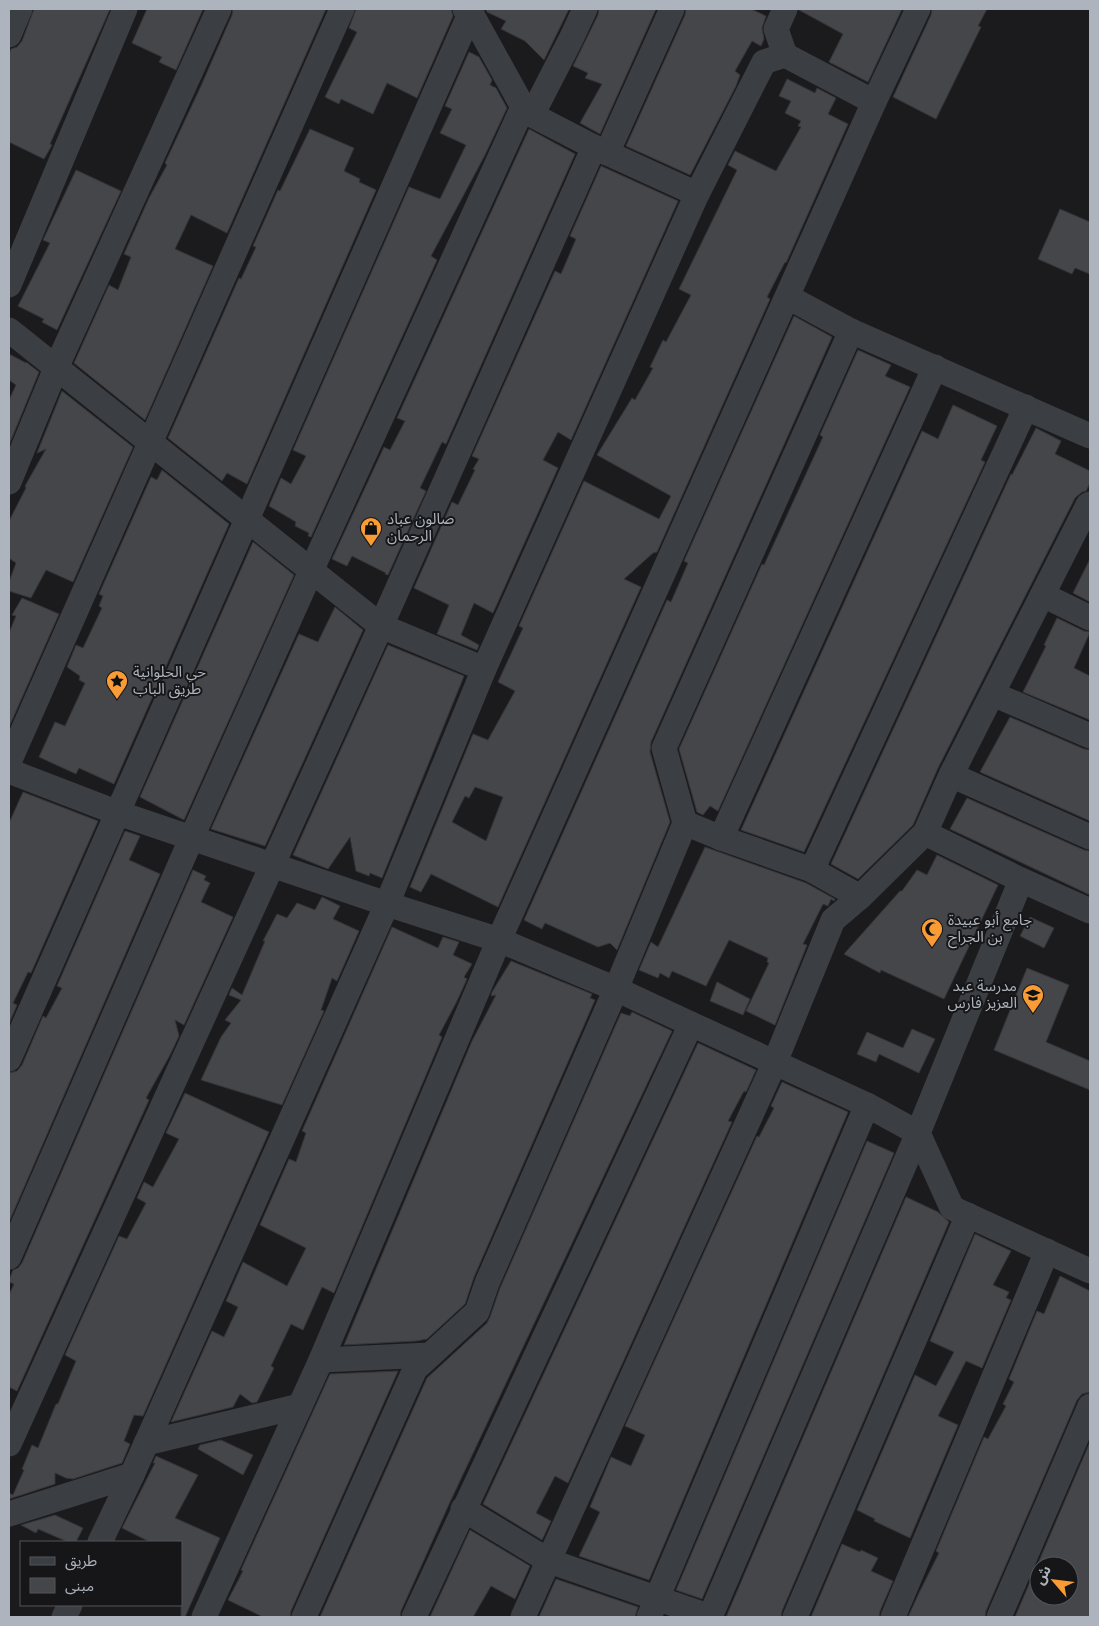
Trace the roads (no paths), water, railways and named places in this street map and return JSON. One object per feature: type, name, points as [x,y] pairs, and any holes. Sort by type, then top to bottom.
[{"type":"street","points":[[9,35],[20,9]]},
{"type":"street","points":[[9,285],[125,9]]},
{"type":"street","points":[[9,482],[56,368],[219,9]]},
{"type":"street","points":[[9,762],[342,9]]},
{"type":"street","points":[[9,1257],[192,837],[311,571],[528,111],[571,39],[585,9]]},
{"type":"street","points":[[9,1444],[600,150],[672,9]]},
{"type":"street","points":[[204,1617],[321,1360],[499,940],[788,298],[874,102],[918,9]]},
{"type":"street","points":[[469,10],[528,111],[600,150],[697,194]]},
{"type":"street","points":[[9,1059],[247,520],[469,10]]},
{"type":"street","points":[[100,1541],[132,1475],[387,904],[484,669],[697,194],[774,58],[780,19]]},
{"type":"street","points":[[774,58],[874,102]]},
{"type":"street","points":[[788,298],[851,331],[1090,436]]},
{"type":"street","points":[[9,330],[381,626],[484,669]]},
{"type":"street","points":[[304,1617],[415,1369],[477,1312],[487,1283],[616,989],[685,823],[664,748],[851,331]]},
{"type":"street","points":[[721,838],[935,367]]},
{"type":"street","points":[[812,870],[1026,407]]},
{"type":"street","points":[[522,1617],[550,1561],[775,1062],[832,920],[860,897],[925,833],[951,775],[1090,504]]},
{"type":"street","points":[[1043,595],[1090,618]]},
{"type":"street","points":[[993,694],[1090,736]]},
{"type":"street","points":[[9,771],[118,813],[499,940],[616,989],[775,1062],[868,1106],[918,1133],[952,1208],[1090,1271]]},
{"type":"street","points":[[951,775],[1090,837]]},
{"type":"street","points":[[685,823],[721,838],[812,870],[860,897]]},
{"type":"street","points":[[925,833],[1090,911]]},
{"type":"street","points":[[463,1509],[550,1561],[653,1607],[710,1617],[918,1133],[1021,880]]},
{"type":"street","points":[[414,1617],[691,1024]]},
{"type":"street","points":[[653,1607],[868,1106]]},
{"type":"street","points":[[795,1617],[968,1215]]},
{"type":"street","points":[[893,1617],[1047,1251]]},
{"type":"street","points":[[321,1360],[430,1355]]},
{"type":"street","points":[[146,1443],[300,1406]]},
{"type":"street","points":[[999,1617],[1090,1406]]},
{"type":"street","points":[[9,1514],[132,1475]]},
{"type":"place","name":"صالون عباد الرحمان","points":[[371,547]]},
{"type":"place","name":"حي الحلوانية طريق الباب","points":[[117,700]]},
{"type":"place","name":"جامع أبو عبيدة بن الجراح","points":[[932,948]]},
{"type":"place","name":"مدرسة عبد العزيز فارس","points":[[1033,1014]]}]
